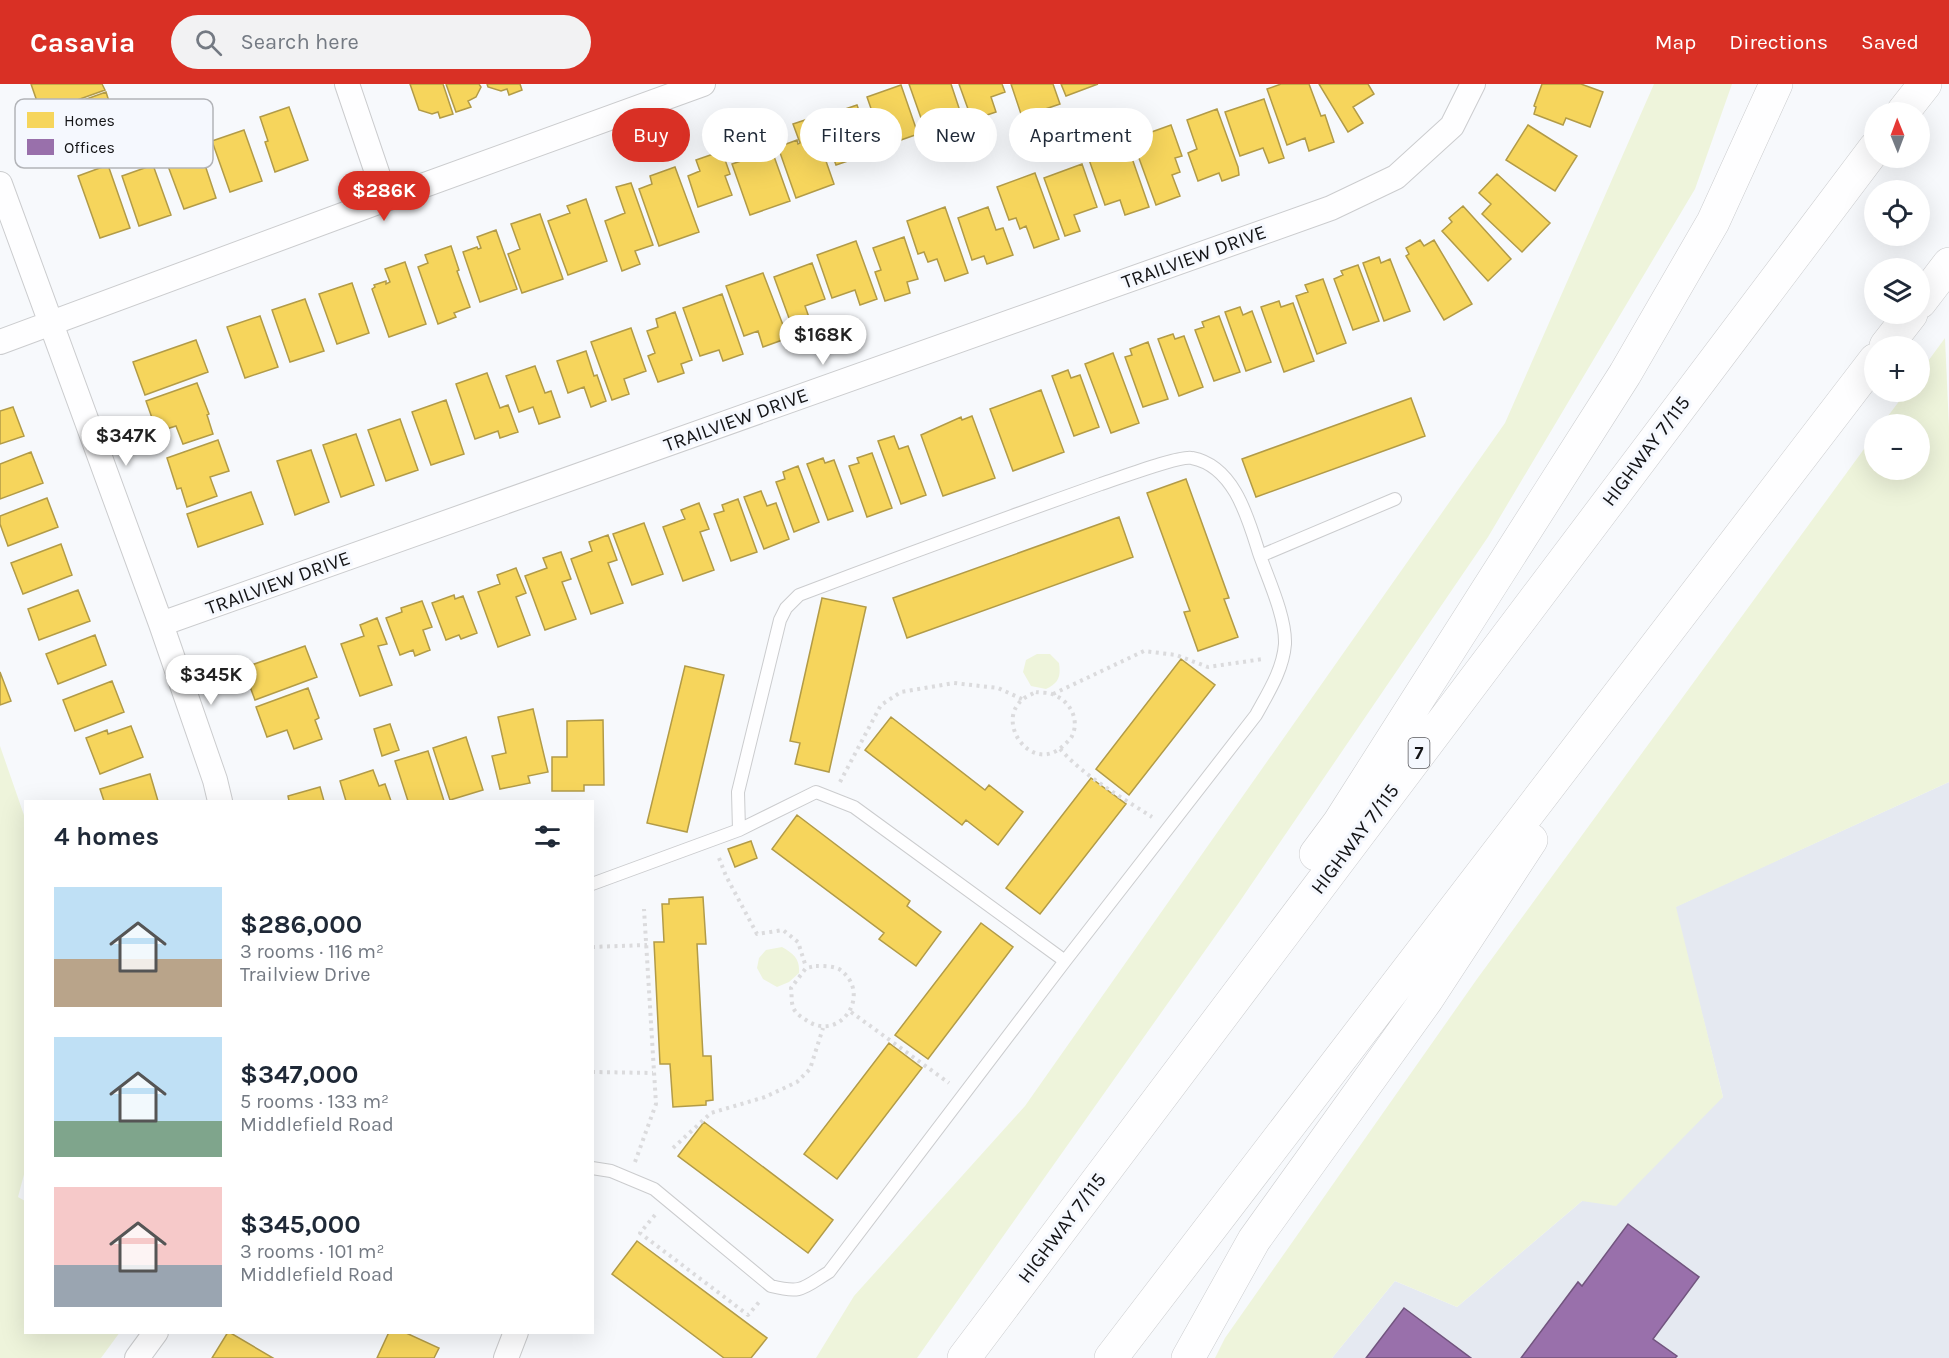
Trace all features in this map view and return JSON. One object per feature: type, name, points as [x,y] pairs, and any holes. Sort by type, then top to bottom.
[{"type":"highway","points":[[1102,1176],[1173,1043],[1339,823],[1625,374],[1713,222],[1776,84]]},
{"type":"highway","points":[[1911,102],[1925,84]]},
{"type":"highway","name":"HIGHWAY 7/115","points":[[964,1358],[1864,163]]},
{"type":"highway","points":[[1930,289],[1949,264]]},
{"type":"highway","points":[[1894,336],[1903,324]]},
{"type":"highway","points":[[1111,1358],[1864,374]]},
{"type":"highway","points":[[1188,1358],[1254,1240],[1427,999],[1528,847],[1560,771]]},
{"type":"street","points":[[347,84],[386,198]]},
{"type":"street","points":[[0,342],[386,198],[703,84]]},
{"type":"street","name":"TRAILVIEW DRIVE","points":[[161,624],[1331,208],[1396,177],[1452,126],[1473,84]]},
{"type":"street","points":[[0,184],[161,624],[220,800]]},
{"type":"street","points":[[137,1358],[155,1334]]},
{"type":"street","points":[[506,1358],[515,1334]]},
{"type":"lane","points":[[594,1168],[611,1171],[654,1189],[771,1286],[790,1291],[800,1290],[829,1272],[1065,961],[1256,715],[1277,676],[1285,644],[1282,620],[1246,513],[1228,481],[1214,467],[1191,457],[1143,469],[948,538],[799,595],[786,608],[780,620],[738,792],[739,830]]},
{"type":"lane","points":[[1260,556],[1395,499]]},
{"type":"lane","points":[[594,883],[739,830],[816,792],[854,807],[1065,961]]},
{"type":"path","points":[[1053,694],[1144,651],[1176,655],[1208,667],[1282,656]]},
{"type":"path","points":[[833,798],[849,763],[881,705],[901,692],[954,683],[998,688],[1022,699]]},
{"type":"path","points":[[1036,692],[1053,694],[1068,704],[1076,722],[1072,737],[1060,749],[1047,755],[1030,752],[1019,742],[1013,725],[1014,711],[1022,699],[1036,692]]},
{"type":"path","points":[[1060,749],[1070,760],[1124,800],[1168,828]]},
{"type":"path","points":[[712,840],[726,876],[757,934],[783,930],[798,942],[806,968]]},
{"type":"path","points":[[629,1178],[656,1104],[644,909]]},
{"type":"path","points":[[594,947],[647,945]]},
{"type":"path","points":[[816,966],[837,968],[852,982],[854,993],[850,1012],[842,1021],[823,1028],[810,1023],[798,1015],[793,1008],[791,988],[806,968],[816,966]]},
{"type":"path","points":[[850,1012],[964,1094]]},
{"type":"path","points":[[674,1148],[711,1113],[765,1097],[797,1082],[810,1069],[823,1028]]},
{"type":"path","points":[[594,1072],[653,1073]]},
{"type":"path","points":[[667,1200],[640,1233],[748,1315],[771,1286]]},
{"type":"shaded area","points":[[1949,782],[1949,1358],[1332,1358],[1395,1281],[1457,1307],[1582,1201],[1723,1097],[1675,907]]},
{"type":"green space","points":[[1654,84],[1732,84],[1695,189],[1488,537],[1238,904],[917,1358],[816,1358],[854,1296],[1025,1106],[1505,423]]},
{"type":"green space","points":[[1945,338],[1949,427],[1949,782],[1676,907],[1723,1097],[1616,1206],[1582,1201],[1457,1307],[1395,1281],[1332,1358],[1215,1358],[1225,1338],[1477,979],[1864,449],[1864,480],[1930,480],[1930,414],[1890,414],[1898,402],[1930,402],[1930,358]]},
{"type":"green space","points":[[1037,654],[1050,654],[1059,663],[1058,679],[1046,689],[1031,686],[1023,672],[1026,660]]},
{"type":"green space","points":[[0,746],[24,815],[24,1174],[18,1197],[24,1200],[24,1334],[119,1334],[101,1358],[0,1358]]},
{"type":"green space","points":[[782,947],[795,957],[799,973],[789,982],[777,987],[763,979],[757,968],[759,958],[766,950]]},
{"type":"building: Homes","points":[[31,84],[102,84],[105,90],[80,99],[36,99]]},
{"type":"building: Homes","points":[[410,84],[443,84],[453,114],[440,118],[438,112],[432,114],[419,110]]},
{"type":"building: Homes","points":[[446,84],[479,84],[481,87],[476,97],[468,101],[471,107],[456,112]]},
{"type":"building: Homes","points":[[487,84],[520,84],[522,90],[509,95],[507,89],[501,91],[488,87]]},
{"type":"building: Homes","points":[[909,84],[951,84],[959,108],[917,108]]},
{"type":"building: Homes","points":[[959,84],[1002,84],[1005,92],[991,97],[995,108],[968,108]]},
{"type":"building: Homes","points":[[1011,84],[1053,84],[1060,104],[1048,108],[1019,108]]},
{"type":"building: Homes","points":[[1061,84],[1098,84],[1066,96]]},
{"type":"building: Homes","points":[[1281,84],[1309,84],[1321,116],[1325,115],[1334,142],[1309,151],[1305,138],[1287,145],[1267,89]]},
{"type":"building: Homes","points":[[1319,84],[1368,84],[1374,94],[1353,107],[1363,123],[1348,132]]},
{"type":"building: Homes","points":[[1542,84],[1581,84],[1603,92],[1590,127],[1566,118],[1563,125],[1534,114],[1536,107],[1534,106]]},
{"type":"building: Homes","points":[[901,85],[914,122],[914,135],[902,140],[902,108],[871,108],[867,97]]},
{"type":"building: Homes","points":[[106,92],[108,99],[87,99]]},
{"type":"building: Homes","points":[[1264,99],[1284,158],[1269,163],[1263,148],[1240,156],[1225,112]]},
{"type":"building: Homes","points":[[289,107],[308,160],[275,172],[260,117]]},
{"type":"building: Homes","points":[[1217,109],[1239,175],[1222,181],[1219,173],[1198,181],[1188,153],[1197,149],[1187,120]]},
{"type":"building: Homes","points":[[800,122],[800,143],[793,124]]},
{"type":"building: Homes","points":[[1171,125],[1182,156],[1175,158],[1180,172],[1172,175],[1180,196],[1156,205],[1140,162],[1153,162],[1153,131]]},
{"type":"building: Homes","points":[[1528,125],[1577,156],[1555,191],[1506,160]]},
{"type":"building: Homes","points":[[244,130],[262,181],[230,192],[213,141]]},
{"type":"building: Homes","points":[[797,140],[798,144],[800,143],[800,162],[826,162],[834,184],[796,198],[783,162],[788,162],[788,143]]},
{"type":"building: Homes","points":[[702,158],[702,162],[726,162],[730,174],[725,176],[732,195],[698,207],[688,176],[700,171],[696,160]]},
{"type":"building: Homes","points":[[776,162],[790,201],[750,215],[732,164]]},
{"type":"building: Homes","points":[[1090,162],[1133,162],[1149,207],[1125,215],[1120,200],[1105,205]]},
{"type":"building: Homes","points":[[1082,164],[1097,207],[1074,215],[1080,231],[1065,236],[1044,178]]},
{"type":"building: Homes","points":[[675,167],[699,232],[659,246],[639,189],[652,184],[650,176]]},
{"type":"building: Homes","points":[[100,168],[109,168],[130,228],[100,238],[78,176]]},
{"type":"building: Homes","points":[[145,168],[154,168],[171,215],[139,226],[122,176]]},
{"type":"building: Homes","points":[[169,168],[206,168],[216,198],[184,209]]},
{"type":"building: Homes","points":[[1035,173],[1059,239],[1034,248],[1026,226],[1020,229],[1016,218],[1009,220],[997,187]]},
{"type":"building: Homes","points":[[1497,174],[1550,223],[1522,252],[1482,214],[1491,204],[1479,193]]},
{"type":"building: Homes","points":[[631,183],[653,245],[635,251],[640,264],[622,271],[605,221],[625,213],[616,187]]},
{"type":"building: Homes","points":[[586,199],[607,261],[568,275],[548,221],[570,213],[567,206]]},
{"type":"building: Homes","points":[[1463,206],[1511,259],[1488,281],[1442,231],[1452,222],[1449,218]]},
{"type":"building: Homes","points":[[945,207],[968,273],[945,281],[937,259],[928,262],[924,252],[918,254],[907,221]]},
{"type":"building: Homes","points":[[988,207],[996,230],[1003,228],[1013,255],[987,264],[984,256],[972,260],[958,218]]},
{"type":"building: Homes","points":[[540,214],[563,279],[522,293],[508,254],[520,249],[511,224]]},
{"type":"building: Homes","points":[[496,230],[517,289],[480,302],[463,252],[477,247],[481,248],[477,237]]},
{"type":"building: Homes","points":[[904,237],[918,279],[907,282],[910,293],[885,301],[875,272],[881,270],[873,248]]},
{"type":"building: Homes","points":[[1420,240],[1424,246],[1434,240],[1472,304],[1444,320],[1406,256],[1409,254],[1406,248]]},
{"type":"building: Homes","points":[[856,241],[877,299],[860,305],[855,290],[832,298],[817,255]]},
{"type":"building: Homes","points":[[451,246],[470,307],[454,313],[456,317],[438,324],[418,267],[428,263],[425,255]]},
{"type":"building: Homes","points":[[1379,257],[1381,263],[1390,259],[1410,311],[1384,321],[1363,263]]},
{"type":"building: Homes","points":[[405,262],[426,324],[389,337],[372,289],[374,285],[390,282],[385,269]]},
{"type":"building: Homes","points":[[812,263],[825,299],[805,306],[811,323],[793,329],[774,277]]},
{"type":"building: Homes","points":[[1358,265],[1379,321],[1353,330],[1334,279],[1343,275],[1341,271]]},
{"type":"building: Homes","points":[[763,273],[788,338],[763,347],[758,331],[744,336],[726,286]]},
{"type":"building: Homes","points":[[1323,279],[1346,343],[1317,354],[1296,296],[1308,292],[1305,285]]},
{"type":"building: Homes","points":[[352,283],[369,333],[337,344],[319,294]]},
{"type":"building: Homes","points":[[722,294],[743,354],[723,361],[719,350],[700,356],[683,308]]},
{"type":"building: Homes","points":[[305,299],[324,351],[290,362],[272,310]]},
{"type":"building: Homes","points":[[1279,301],[1281,307],[1293,303],[1314,361],[1284,372],[1261,307]]},
{"type":"building: Homes","points":[[1240,307],[1243,315],[1252,311],[1271,362],[1246,371],[1225,312]]},
{"type":"building: Homes","points":[[675,312],[692,360],[681,364],[684,373],[658,382],[648,356],[655,353],[647,331],[658,327],[656,319]]},
{"type":"building: Homes","points":[[260,316],[278,367],[245,378],[227,327]]},
{"type":"building: Homes","points":[[1219,316],[1240,372],[1214,381],[1195,330],[1204,327],[1202,322]]},
{"type":"building: Homes","points":[[631,328],[646,371],[624,379],[629,394],[612,400],[591,342]]},
{"type":"building: Homes","points":[[1173,334],[1175,339],[1184,336],[1203,387],[1179,396],[1158,339]]},
{"type":"building: Homes","points":[[196,340],[208,372],[145,395],[133,362]]},
{"type":"building: Homes","points":[[1148,342],[1168,399],[1143,407],[1125,357],[1132,355],[1130,349]]},
{"type":"building: Homes","points":[[586,351],[594,376],[597,375],[606,401],[591,407],[584,387],[568,393],[557,361]]},
{"type":"building: Homes","points":[[1113,353],[1139,423],[1111,433],[1085,364]]},
{"type":"building: Homes","points":[[535,366],[545,393],[551,391],[560,417],[539,424],[533,407],[519,412],[506,376]]},
{"type":"building: Homes","points":[[1068,370],[1071,378],[1080,375],[1099,427],[1074,436],[1052,376]]},
{"type":"building: Homes","points":[[487,373],[500,408],[508,405],[518,432],[500,438],[498,431],[475,439],[456,384]]},
{"type":"building: Homes","points":[[197,383],[209,414],[207,415],[213,434],[183,444],[176,426],[157,432],[146,401]]},
{"type":"building: Homes","points":[[1041,390],[1064,452],[1013,471],[990,409]]},
{"type":"building: Homes","points":[[1411,398],[1425,436],[1256,497],[1242,459]]},
{"type":"building: Homes","points":[[446,400],[464,454],[431,465],[412,412]]},
{"type":"building: Homes","points":[[13,407],[24,436],[0,444],[0,411]]},
{"type":"building: Homes","points":[[972,416],[995,478],[943,496],[921,435],[961,417],[962,420]]},
{"type":"building: Homes","points":[[400,419],[418,470],[386,481],[368,430]]},
{"type":"building: Homes","points":[[356,434],[374,485],[341,497],[323,445]]},
{"type":"building: Homes","points":[[894,436],[899,449],[908,446],[926,495],[901,504],[878,441]]},
{"type":"building: Homes","points":[[218,440],[229,471],[210,477],[217,496],[187,507],[181,488],[177,489],[167,458]]},
{"type":"building: Homes","points":[[311,450],[329,502],[295,515],[277,461]]},
{"type":"building: Homes","points":[[31,452],[43,483],[0,499],[0,464]]},
{"type":"building: Homes","points":[[872,453],[892,508],[867,517],[849,466],[859,463],[857,458]]},
{"type":"building: Homes","points":[[823,458],[825,463],[834,460],[853,511],[828,520],[807,464]]},
{"type":"building: Homes","points":[[798,466],[819,522],[794,532],[776,482],[785,479],[783,472]]},
{"type":"building: Homes","points":[[1186,479],[1229,598],[1224,599],[1238,637],[1198,651],[1184,612],[1190,611],[1147,493]]},
{"type":"building: Homes","points":[[761,491],[767,506],[776,503],[789,539],[764,549],[744,497]]},
{"type":"building: Homes","points":[[251,492],[263,524],[198,547],[187,514]]},
{"type":"building: Homes","points":[[47,498],[58,527],[8,546],[0,524],[0,516]]},
{"type":"building: Homes","points":[[738,499],[757,552],[731,561],[714,514],[724,511],[722,505]]},
{"type":"building: Homes","points":[[699,503],[709,529],[700,532],[714,570],[683,581],[663,527],[685,519],[681,510]]},
{"type":"building: Homes","points":[[1119,517],[1133,557],[907,638],[893,598]]},
{"type":"building: Homes","points":[[644,523],[663,574],[632,585],[613,534]]},
{"type":"building: Homes","points":[[608,535],[617,560],[608,563],[623,603],[591,614],[571,559],[592,551],[589,542]]},
{"type":"building: Homes","points":[[61,544],[72,575],[23,594],[11,563]]},
{"type":"building: Homes","points":[[561,552],[571,579],[562,582],[576,619],[545,630],[525,576],[547,568],[543,558]]},
{"type":"building: Homes","points":[[516,568],[526,593],[516,597],[530,635],[498,647],[478,592],[500,584],[497,575]]},
{"type":"building: Homes","points":[[78,590],[90,621],[39,640],[28,609]]},
{"type":"building: Homes","points":[[454,595],[455,599],[463,596],[477,633],[461,639],[459,635],[446,640],[432,603]]},
{"type":"building: Homes","points":[[822,598],[866,607],[829,772],[795,764],[800,743],[790,741]]},
{"type":"building: Homes","points":[[422,601],[432,627],[423,630],[430,650],[415,656],[413,650],[400,655],[386,618],[402,612],[401,608]]},
{"type":"building: Homes","points":[[377,618],[387,644],[378,646],[392,685],[360,696],[341,644],[364,636],[360,625]]},
{"type":"building: Homes","points":[[95,635],[106,665],[58,684],[46,654]]},
{"type":"building: Homes","points":[[305,646],[317,677],[255,700],[243,668]]},
{"type":"building: Homes","points":[[1181,659],[1215,685],[1129,795],[1096,769]]},
{"type":"building: Homes","points":[[685,666],[724,675],[687,832],[647,823]]},
{"type":"building: Homes","points":[[0,672],[11,701],[0,705]]},
{"type":"building: Homes","points":[[112,681],[124,712],[75,731],[63,700]]},
{"type":"building: Homes","points":[[308,688],[319,718],[315,720],[322,739],[294,749],[287,730],[267,737],[256,707]]},
{"type":"building: Homes","points":[[533,709],[548,772],[528,776],[530,783],[500,789],[492,756],[506,753],[498,717]]},
{"type":"building: Homes","points":[[891,717],[985,790],[989,785],[1023,812],[998,845],[966,820],[962,825],[865,750]]},
{"type":"building: Homes","points":[[603,720],[604,785],[584,785],[584,791],[552,791],[552,757],[567,757],[567,721]]},
{"type":"building: Homes","points":[[390,724],[399,750],[382,756],[374,729]]},
{"type":"building: Homes","points":[[131,726],[143,757],[100,774],[86,738],[107,730],[108,734]]},
{"type":"building: Homes","points":[[466,737],[483,790],[450,800],[433,748]]},
{"type":"building: Homes","points":[[428,751],[444,800],[408,800],[395,761]]},
{"type":"building: Homes","points":[[373,770],[379,786],[385,784],[391,800],[346,800],[340,781]]},
{"type":"building: Homes","points":[[150,774],[158,800],[104,800],[100,789]]},
{"type":"building: Homes","points":[[1091,778],[1126,804],[1040,914],[1006,888]]},
{"type":"building: Homes","points":[[320,787],[324,800],[289,800],[288,796]]},
{"type":"building: Homes","points":[[797,815],[910,901],[907,906],[941,932],[916,966],[879,939],[884,933],[772,849]]},
{"type":"building: Homes","points":[[751,841],[757,858],[735,867],[728,849]]},
{"type":"building: Homes","points":[[703,897],[706,944],[697,944],[703,1056],[711,1056],[713,1100],[706,1101],[706,1105],[673,1107],[670,1064],[660,1064],[654,942],[664,942],[662,904],[669,904],[669,899]]},
{"type":"building: Homes","points":[[981,923],[1013,947],[928,1059],[895,1035]]},
{"type":"building: Homes","points":[[889,1043],[922,1068],[837,1179],[804,1154]]},
{"type":"building: Homes","points":[[704,1122],[833,1220],[808,1253],[678,1156]]},
{"type":"building: Homes","points":[[637,1241],[767,1338],[751,1358],[724,1358],[612,1274]]},
{"type":"building: Homes","points":[[227,1334],[232,1334],[273,1358],[212,1358]]},
{"type":"building: Homes","points":[[388,1334],[408,1334],[439,1348],[434,1358],[377,1358]]},
{"type":"building: Offices","points":[[1628,1224],[1699,1277],[1653,1339],[1677,1356],[1675,1358],[1521,1358],[1578,1282],[1582,1286]]},
{"type":"building: Offices","points":[[1404,1308],[1471,1358],[1366,1358]]}]
